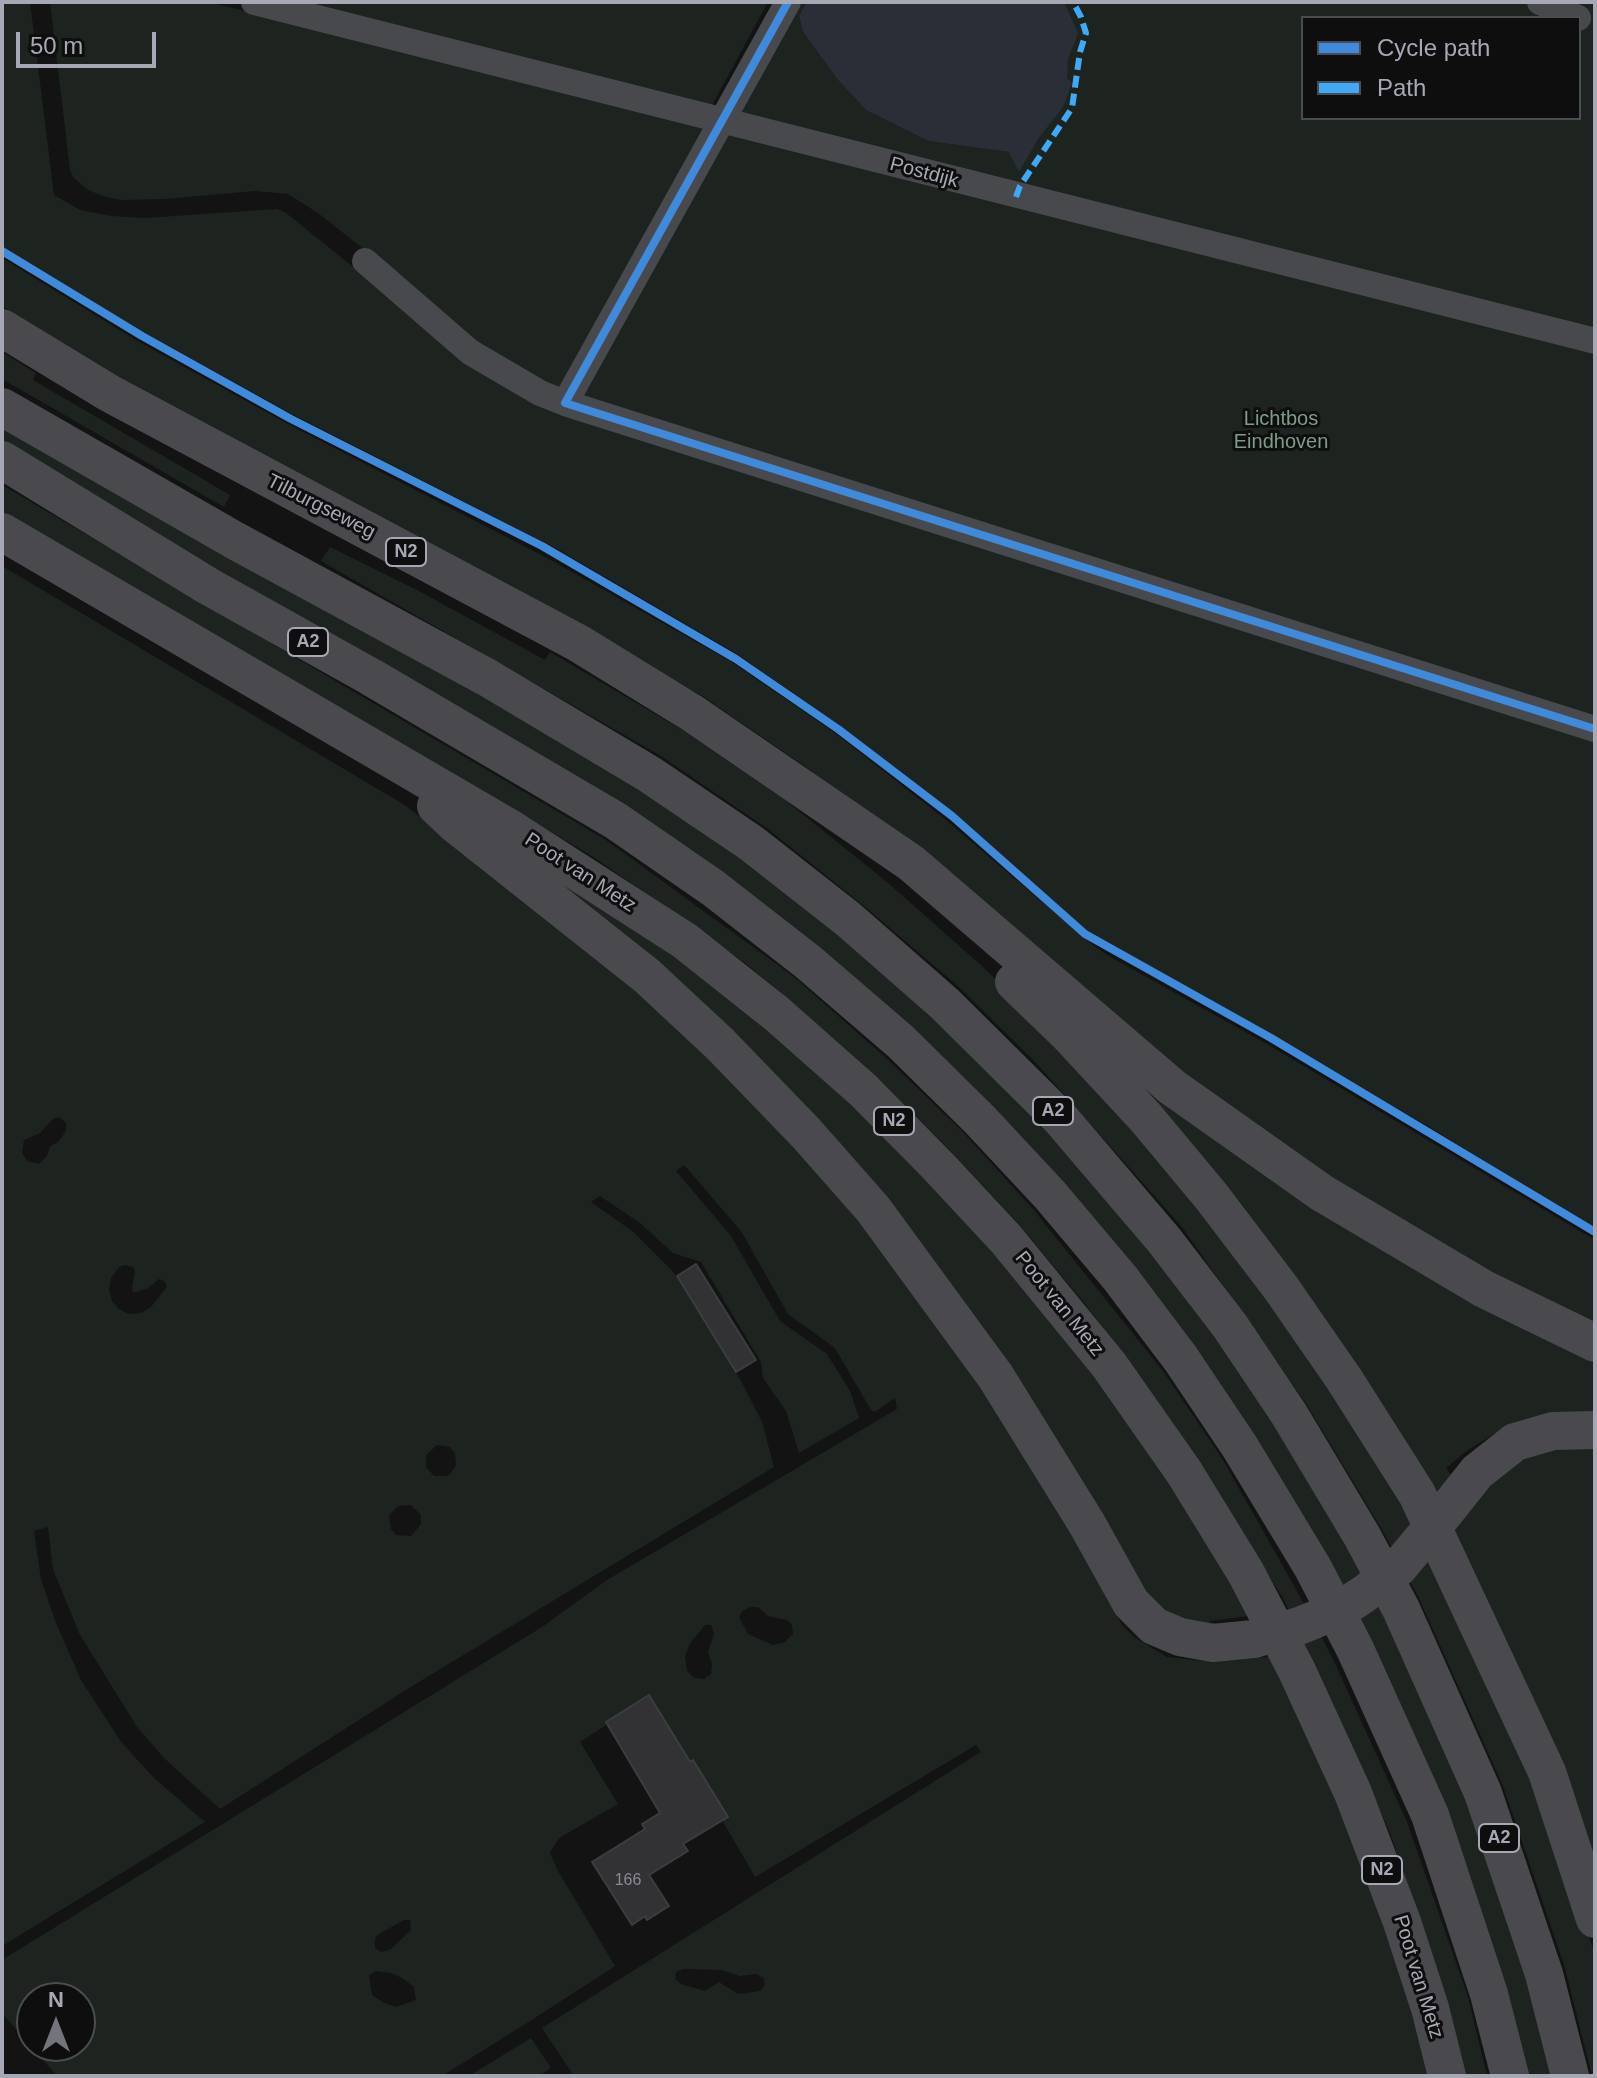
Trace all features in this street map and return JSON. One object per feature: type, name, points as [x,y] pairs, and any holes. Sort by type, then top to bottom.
[{"type":"highway","name":"Tilburgseweg","points":[[2,328],[109,393],[578,643],[726,735],[802,789]]},
{"type":"highway","name":"A2","points":[[2,407],[234,540],[488,678],[649,774],[751,843],[884,950],[965,1023],[1060,1118],[1164,1240],[1230,1326],[1289,1414],[1362,1536],[1401,1609],[1483,1793],[1544,1974],[1570,2076]]},
{"type":"highway","name":"A2","points":[[2,460],[208,586],[383,684],[616,821],[713,888],[901,1042],[1050,1195],[1120,1278],[1181,1359],[1257,1474],[1313,1568],[1355,1649],[1430,1815],[1489,1994],[1510,2076]]},
{"type":"highway","name":"N2","points":[[2,532],[389,759],[454,823],[647,976],[720,1044],[806,1133],[873,1209],[996,1377],[1087,1524],[1131,1603],[1154,1626],[1180,1637],[1213,1643],[1254,1639],[1341,1609],[1398,1568],[1477,1472],[1515,1442],[1553,1431],[1595,1430]]},
{"type":"highway","name":"Poot van Metz","points":[[389,759],[580,872],[685,941],[777,1014],[863,1090],[939,1167],[1006,1239],[1081,1329],[1184,1472],[1246,1573],[1297,1671],[1348,1782],[1386,1880],[1430,2008],[1447,2076]]},
{"type":"highway","name":"N2","points":[[802,789],[920,870],[1172,1087],[1322,1193],[1484,1289],[1595,1343]]},
{"type":"highway","name":"N2","points":[[802,789],[1068,1034],[1146,1118],[1281,1288],[1344,1379],[1423,1506],[1547,1772],[1595,1919]]},
{"type":"street","name":"Postdijk","points":[[254,2],[1595,341]]},
{"type":"street","points":[[565,403],[788,2]]},
{"type":"street","points":[[1540,2],[1574,16]]},
{"type":"street","points":[[365,261],[470,352],[540,393],[565,403],[1595,729]]},
{"type":"green space","name":"Lichtbos Eindhoven","points":[[3,2],[30,2],[54,195],[80,210],[111,216],[145,218],[277,209],[285,212],[484,367],[538,396],[563,405],[704,145],[566,389],[560,392],[530,382],[468,344],[366,251],[288,194],[255,191],[121,200],[88,190],[73,177],[70,170],[50,2],[208,2],[698,120],[708,124],[710,134],[720,116],[729,118],[792,2],[806,2],[799,16],[803,32],[838,80],[866,110],[928,141],[1010,152],[1013,158],[1064,2],[1595,2],[1595,1230],[1428,1126],[1087,932],[953,814],[840,726],[737,654],[557,549],[294,415],[143,332],[2,248]]},
{"type":"green space","points":[[293,2],[768,2],[709,111]]},
{"type":"green space","points":[[2,258],[139,342],[288,424],[549,559],[730,661],[835,733],[946,820],[1107,955],[1267,1044],[1595,1240],[1595,1330],[1489,1279],[1180,1080],[918,855],[806,767],[704,697],[530,596],[118,376],[2,306]]},
{"type":"green space","points":[[2,352],[36,373],[33,380],[230,495],[224,507],[2,379]]},
{"type":"green space","points":[[2,421],[642,785],[840,929],[1014,1087],[1217,1333],[1358,1555],[1470,1797],[1557,2076],[1527,2076],[1328,1570],[910,1034],[2,445]]},
{"type":"green space","points":[[2,485],[606,840],[793,976],[961,1130],[1033,1209],[1163,1371],[1223,1460],[1297,1591],[1333,1659],[1407,1822],[1468,1997],[1487,2076],[1466,2076],[1448,2004],[1389,1830],[1283,1598],[1146,1385],[1086,1305],[1017,1222],[947,1147],[869,1070],[775,988],[689,923],[592,856],[431,761],[2,520]]},
{"type":"green space","points":[[330,547],[417,590],[545,660],[550,652],[684,731],[785,800],[887,882],[982,966],[1061,1044],[1204,1204],[1408,1501],[1533,1775],[1595,1955],[1595,2076],[1592,2076],[1565,1968],[1503,1786],[1418,1596],[1307,1405],[1182,1227],[1037,1064],[959,987],[768,829],[661,756],[321,561]]},
{"type":"green space","points":[[2,566],[403,804],[580,934],[798,1140],[926,1299],[1061,1509],[1122,1625],[1134,1637],[1167,1657],[1214,1662],[1277,1656],[1361,1844],[1436,2076],[574,2076],[542,2028],[981,1752],[976,1745],[755,1877],[687,1759],[640,1703],[580,1742],[618,1804],[559,1838],[550,1853],[615,1966],[442,2076],[57,2076],[45,2062],[96,2062],[96,1982],[16,1982],[16,2029],[2,2013],[2,1960],[542,1627],[607,1580],[897,1409],[895,1398],[875,1412],[871,1410],[835,1348],[788,1314],[741,1231],[684,1165],[676,1171],[731,1236],[780,1321],[827,1354],[850,1391],[859,1418],[799,1453],[786,1411],[763,1378],[761,1362],[701,1262],[673,1253],[640,1223],[600,1196],[591,1202],[632,1231],[674,1273],[740,1379],[762,1422],[774,1467],[404,1691],[220,1809],[165,1759],[137,1727],[79,1633],[53,1569],[48,1527],[34,1531],[41,1579],[81,1680],[121,1742],[154,1778],[205,1822],[2,1946]],"holes":[[[60,1117],[66,1123],[66,1131],[39,1164],[27,1161],[22,1153],[24,1140],[40,1133],[53,1119]],[[119,1267],[133,1267],[133,1293],[148,1288],[159,1279],[165,1281],[167,1287],[151,1307],[141,1313],[128,1314],[112,1301],[109,1290],[111,1278]],[[437,1445],[450,1447],[455,1453],[456,1466],[448,1476],[434,1476],[426,1467],[426,1455]],[[411,1505],[421,1515],[421,1524],[411,1536],[396,1535],[391,1529],[389,1515],[398,1506]],[[758,1607],[768,1616],[787,1620],[792,1625],[793,1634],[785,1642],[773,1645],[748,1634],[739,1617],[742,1611]],[[705,1625],[711,1625],[714,1634],[708,1652],[711,1674],[704,1679],[694,1678],[687,1671],[685,1657],[689,1645]],[[404,1920],[410,1920],[411,1930],[390,1950],[381,1952],[375,1948],[375,1938]],[[683,1969],[721,1970],[740,1976],[756,1974],[764,1978],[765,1985],[760,1991],[738,1994],[719,1982],[705,1991],[681,1984],[675,1979],[676,1972]],[[375,1971],[402,1978],[414,1987],[416,2000],[396,2007],[372,1995],[369,1976]]]},
{"type":"green space","points":[[414,784],[575,883],[750,1009],[923,1167],[1120,1400],[1257,1615],[1210,1621],[1210,1625],[1182,1625],[1150,1607],[880,1202]]},
{"type":"green space","points":[[1080,1028],[1595,1354],[1595,1413],[1549,1414],[1510,1424],[1446,1468],[1473,1507],[1487,1482],[1517,1457],[1553,1443],[1595,1444],[1595,1883],[1463,1563]]},
{"type":"green space","points":[[531,2038],[551,2068],[539,2076],[469,2076]]},
{"type":"shaded area","points":[[806,2],[1064,2],[1078,33],[1068,59],[1067,78],[1072,83],[1063,107],[1038,139],[1019,172],[1009,152],[928,141],[866,110],[838,80],[803,32],[799,16]]},
{"type":"building","points":[[696,1264],[756,1360],[736,1372],[677,1276]]},
{"type":"building","points":[[649,1695],[728,1817],[683,1844],[688,1851],[649,1875],[669,1906],[647,1920],[645,1916],[632,1925],[592,1862],[645,1829],[642,1824],[660,1813],[606,1722]]},
{"type":"marked path","points":[[1016,197],[1020,186],[1072,108],[1080,52],[1086,33],[1073,2]]},
{"type":"cycle path","points":[[788,2],[565,403],[1595,729]]},
{"type":"cycle path","points":[[2,251],[142,336],[291,419],[542,546],[736,659],[838,729],[952,816],[1085,934],[1271,1038],[1595,1232]]}]
